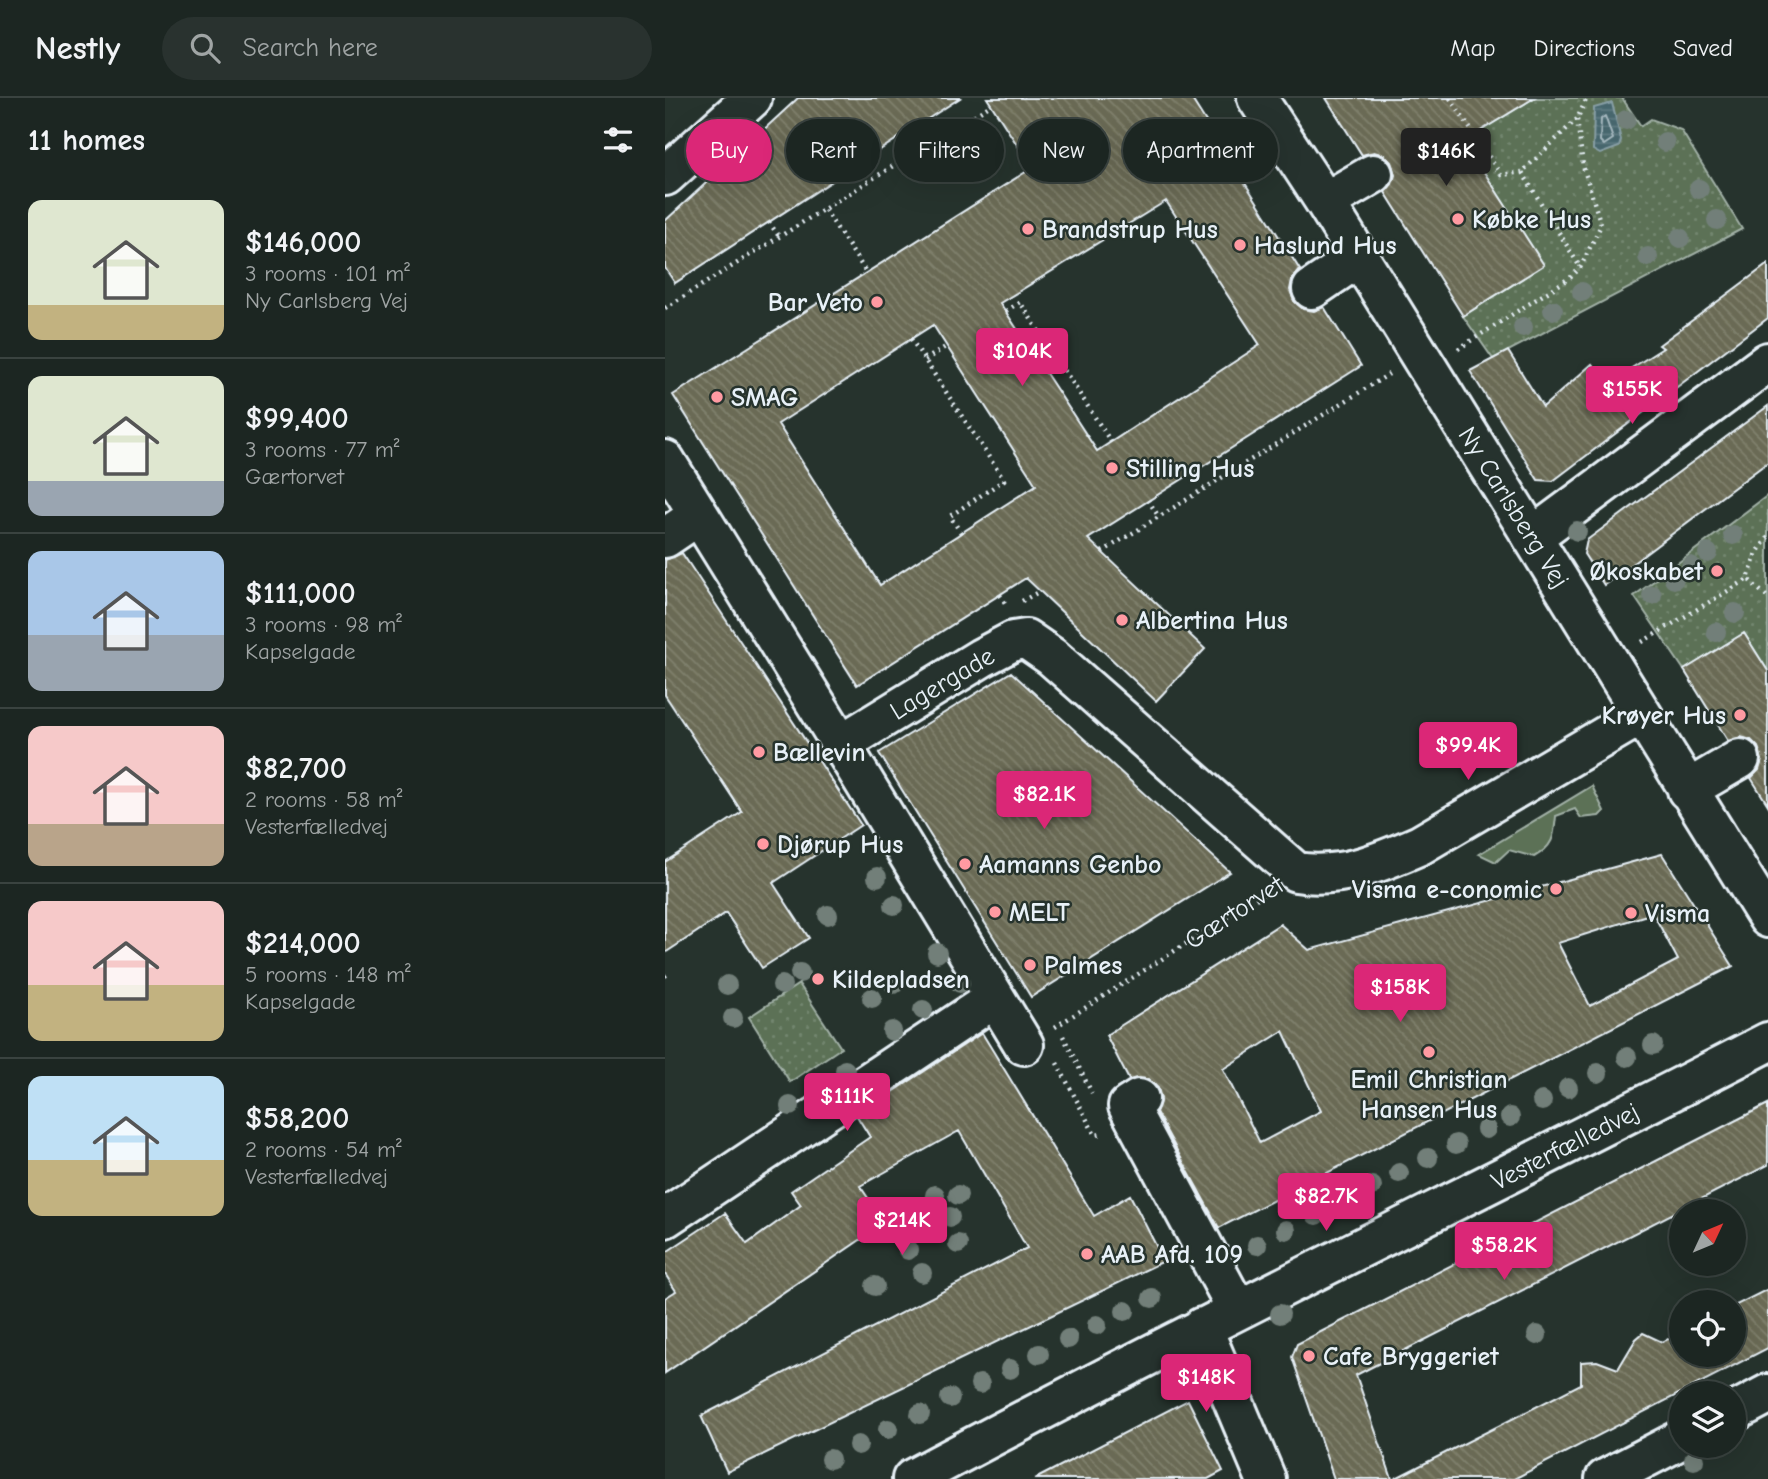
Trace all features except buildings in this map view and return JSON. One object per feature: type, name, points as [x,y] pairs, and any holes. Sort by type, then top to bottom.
[{"type":"street","points":[[665,176],[753,98]]},
{"type":"street","name":"Ny Carlsberg Vej","points":[[1257,98],[1325,202],[1768,918]]},
{"type":"street","points":[[1325,202],[1373,174]]},
{"type":"street","points":[[1312,289],[1359,257]]},
{"type":"street","points":[[1532,537],[1768,362]]},
{"type":"street","points":[[665,460],[995,998],[1039,1051]]},
{"type":"street","points":[[665,538],[699,515]]},
{"type":"street","name":"Lagergade","points":[[841,744],[981,657],[1013,641],[1025,639],[1052,657],[1296,872]]},
{"type":"street","name":"Gærtorvet","points":[[1296,872],[1334,874],[1387,860],[1420,845],[1641,715]]},
{"type":"street","points":[[1687,790],[1740,759]]},
{"type":"street","points":[[665,1218],[995,998]]},
{"type":"street","name":"Vesterfælledvej","points":[[912,1479],[1237,1309],[1447,1207],[1768,1042]]},
{"type":"street","points":[[1139,1099],[1128,1106],[1237,1309]]},
{"type":"street","points":[[1202,1327],[1266,1479]]},
{"type":"street","points":[[1746,1406],[1768,1394]]},
{"type":"street","points":[[1605,1479],[1669,1446]]},
{"type":"path","points":[[1450,98],[1501,175],[1522,172],[1577,119],[1587,98]]},
{"type":"path","points":[[665,307],[991,105]]},
{"type":"path","points":[[1102,552],[1423,361],[1571,277],[1580,268],[1601,225],[1583,166],[1577,119]]},
{"type":"path","points":[[1522,172],[1580,268]]},
{"type":"path","points":[[825,209],[866,272]]},
{"type":"path","points":[[769,222],[780,238]]},
{"type":"path","points":[[1006,311],[1020,302],[1111,443]]},
{"type":"path","points":[[911,339],[1004,480],[950,516],[961,533]]},
{"type":"path","points":[[925,360],[947,346]]},
{"type":"path","points":[[1148,500],[1159,517]]},
{"type":"path","points":[[1608,662],[1748,579],[1756,554],[1768,537]]},
{"type":"path","points":[[1748,579],[1768,598]]},
{"type":"path","name":"Gærtorvet","points":[[1039,1051],[1058,1026],[1296,872]]},
{"type":"path","points":[[1058,1026],[1093,1095]]},
{"type":"path","points":[[1039,1051],[1095,1135]]},
{"type":"green space","points":[[1534,98],[1622,98],[1641,126],[1651,119],[1681,130],[1742,229],[1493,359],[1463,316],[1543,265],[1464,141]]},
{"type":"green space","points":[[1768,495],[1768,671],[1744,633],[1684,670],[1634,596]]},
{"type":"green space","points":[[1592,786],[1604,811],[1599,816],[1581,818],[1575,809],[1556,816],[1552,840],[1546,849],[1534,857],[1509,850],[1496,862],[1479,854]]},
{"type":"green space","points":[[799,984],[841,1048],[790,1082],[749,1017]]},
{"type":"water","points":[[1612,103],[1621,140],[1619,147],[1600,154],[1593,150],[1594,108]]},
{"type":"place","name":"Købke Hus","points":[[1458,219]]},
{"type":"place","name":"Brandstrup Hus","points":[[1028,229]]},
{"type":"place","name":"Haslund Hus","points":[[1240,245]]},
{"type":"place","name":"Bar Veto","points":[[877,302]]},
{"type":"place","name":"SMAG","points":[[717,397]]},
{"type":"place","name":"Stilling Hus","points":[[1112,468]]},
{"type":"place","name":"Økoskabet","points":[[1717,571]]},
{"type":"place","name":"Albertina Hus","points":[[1122,620]]},
{"type":"place","name":"Krøyer Hus","points":[[1740,715]]},
{"type":"place","name":"Bællevin","points":[[759,752]]},
{"type":"place","name":"Djørup Hus","points":[[763,844]]},
{"type":"place","name":"Aamanns Genbo","points":[[965,864]]},
{"type":"place","name":"Visma e-conomic","points":[[1556,889]]},
{"type":"place","name":"MELT","points":[[995,912]]},
{"type":"place","name":"Visma","points":[[1631,913]]},
{"type":"place","name":"Palmes","points":[[1030,965]]},
{"type":"place","name":"Kildepladsen","points":[[818,979]]},
{"type":"place","name":"Emil Christian Hansen Hus","points":[[1429,1052]]},
{"type":"place","name":"AAB Afd. 109","points":[[1087,1254]]},
{"type":"place","name":"Cafe Bryggeriet","points":[[1309,1356]]}]
